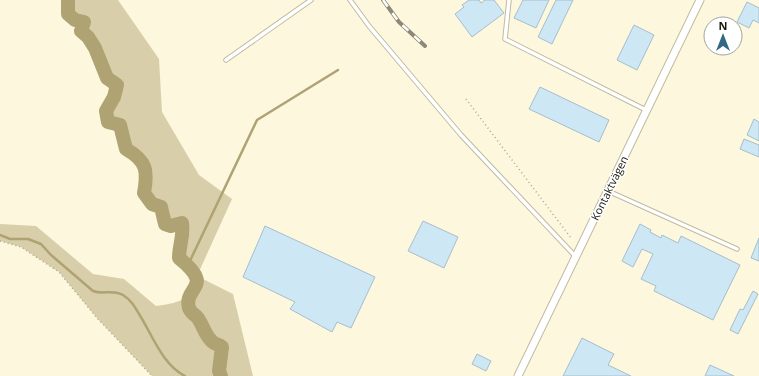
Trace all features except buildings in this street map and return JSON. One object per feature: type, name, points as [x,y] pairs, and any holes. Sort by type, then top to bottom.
[{"type":"street","name":"Kontaktvägen","points":[[518,376],[700,0]]},
{"type":"lane","points":[[226,60],[311,0]]},
{"type":"lane","points":[[350,0],[369,26],[461,135],[576,257]]},
{"type":"lane","points":[[509,0],[506,39],[647,111]]},
{"type":"lane","points":[[608,191],[737,249]]},
{"type":"path","points":[[466,99],[571,238]]},
{"type":"path","points":[[0,241],[21,247],[59,272],[97,318],[152,376]]},
{"type":"shaded area","points":[[68,0],[118,0],[159,59],[162,112],[199,175],[232,199],[197,276],[233,294],[253,376],[152,376],[97,318],[59,272],[21,247],[0,241],[0,224],[36,226],[93,274],[124,279],[156,306],[180,301],[189,295],[198,284],[193,272],[179,258],[182,223],[171,226],[165,224],[161,208],[152,204],[144,193],[146,173],[142,162],[133,153],[126,149],[120,125],[108,122],[106,111],[114,97],[117,85],[107,78],[95,48],[88,37],[81,31],[84,22],[75,20],[68,14]]},
{"type":"waterway","points":[[68,0],[68,14],[75,20],[84,22],[81,31],[88,37],[95,48],[107,78],[117,85],[114,97],[106,111],[108,122],[120,125],[126,149],[133,153],[142,162],[146,173],[144,193],[152,204],[161,207],[165,224],[171,226],[182,223],[179,258],[190,268],[197,281],[188,301],[189,308],[197,317],[211,340],[222,347],[219,371],[221,376]]},
{"type":"waterway","points":[[188,265],[257,120],[338,70]]},
{"type":"waterway","points":[[0,235],[10,239],[28,239],[41,244],[51,255],[93,291],[116,292],[126,297],[131,301],[164,357],[177,371],[185,376]]},
{"type":"railway","points":[[383,0],[399,22],[425,46]]}]
